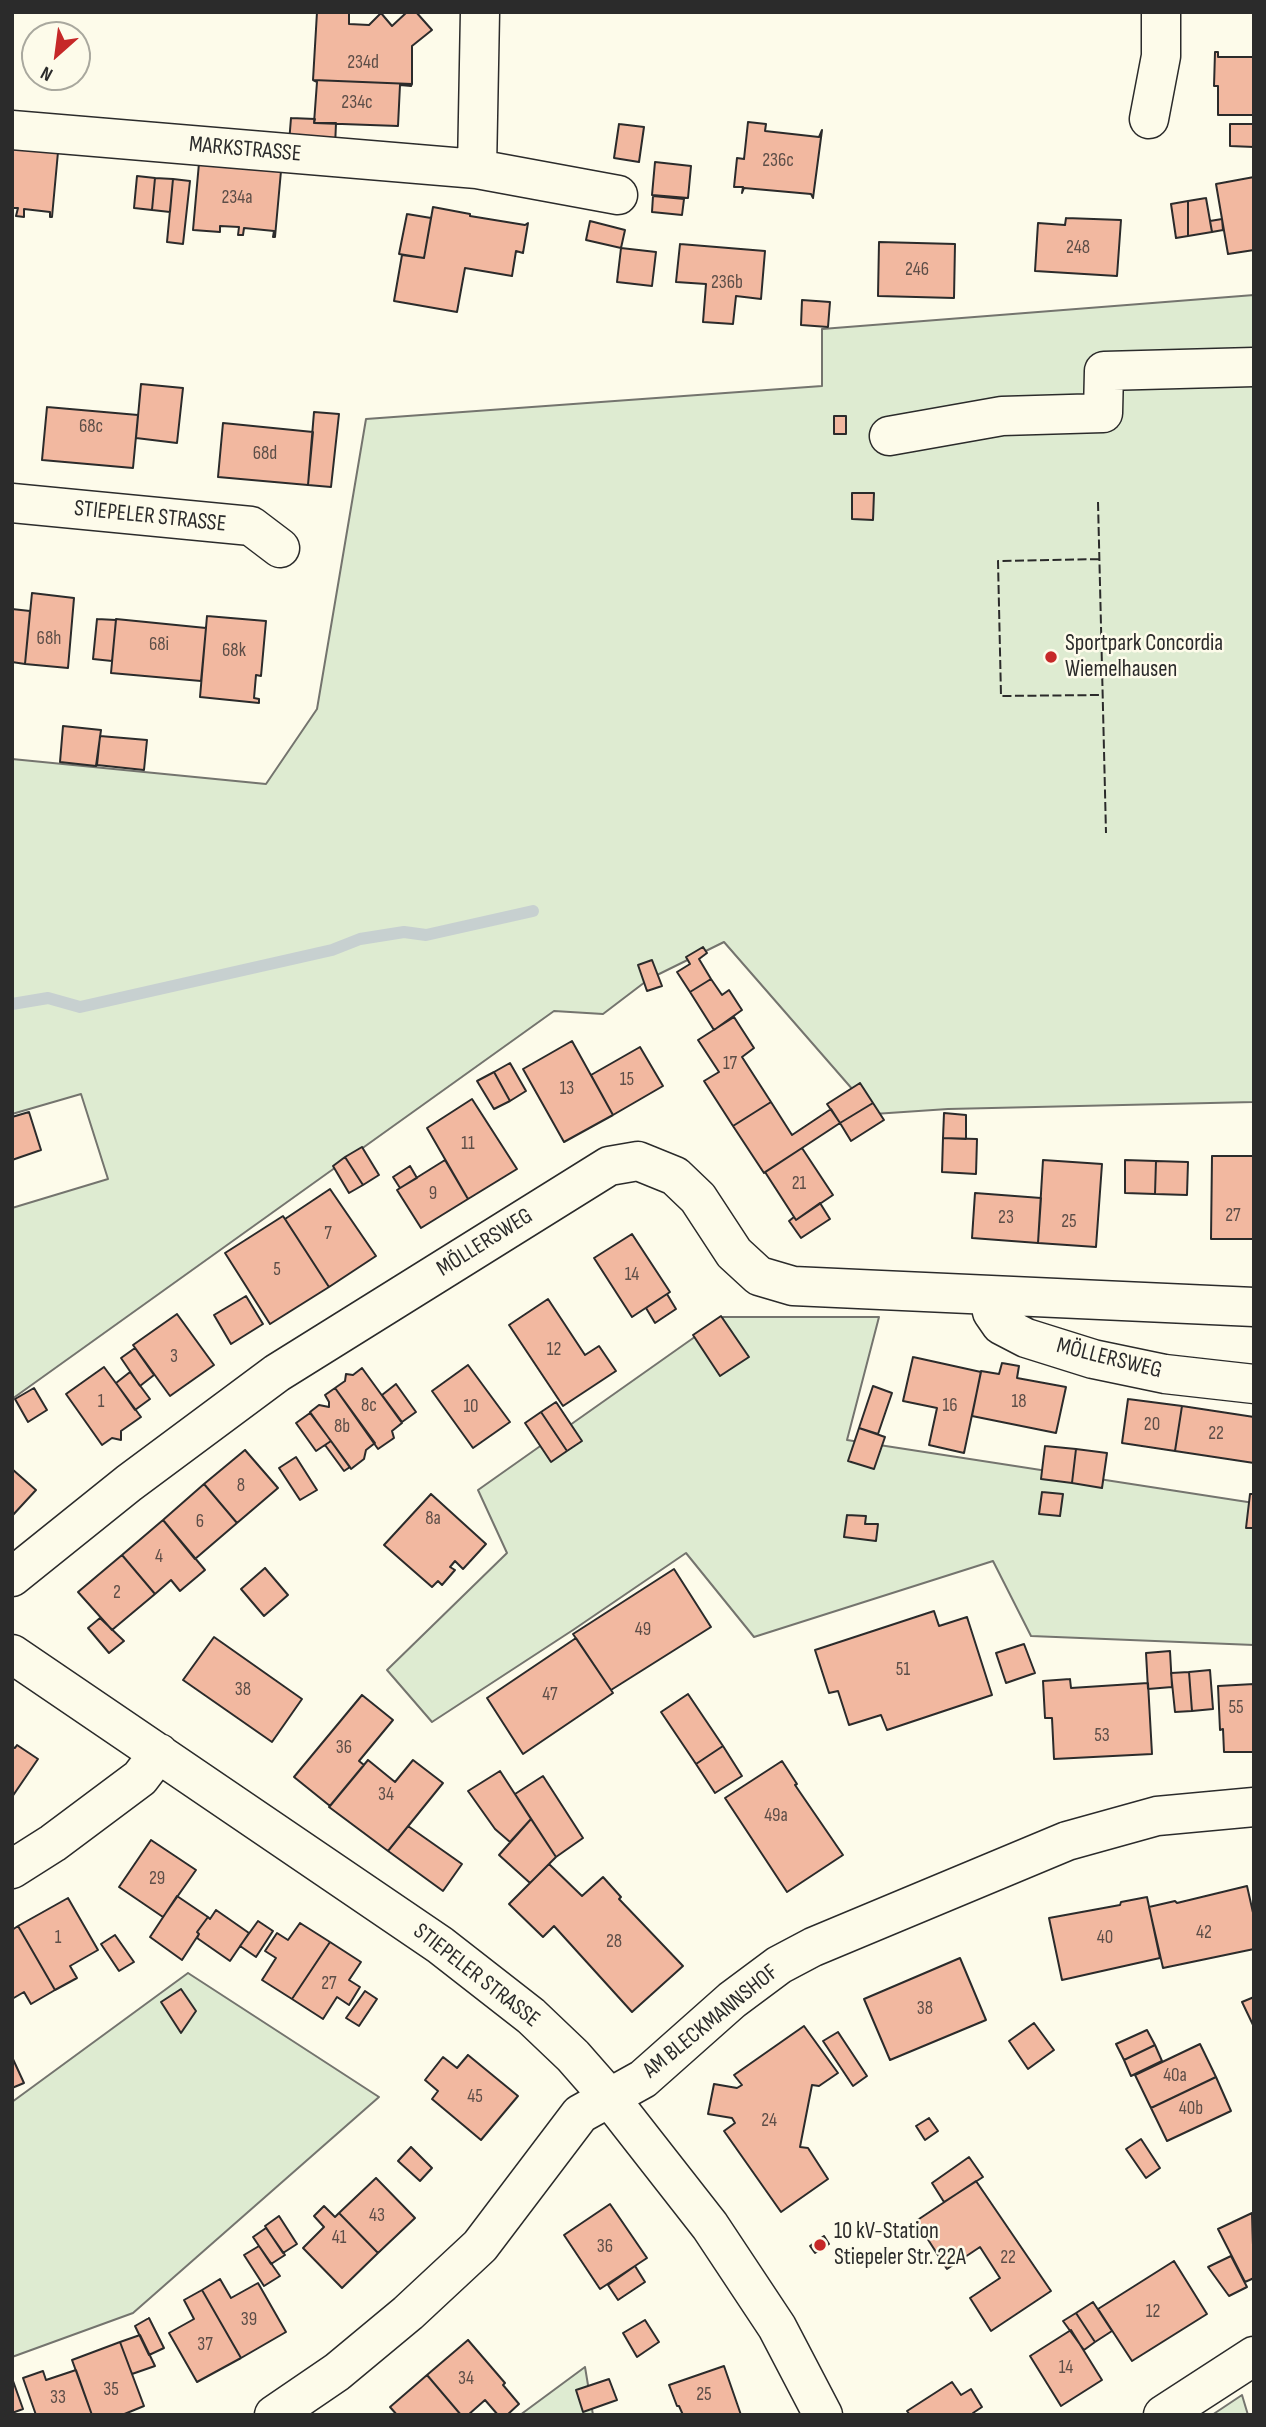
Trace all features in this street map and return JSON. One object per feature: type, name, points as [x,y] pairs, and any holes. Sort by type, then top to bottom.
[{"type":"street","points":[[477,169],[480,12]]},
{"type":"street","points":[[1149,120],[1161,56],[1161,12]]},
{"type":"street","name":"MARKSTRASSE","points":[[12,130],[477,169],[618,195]]},
{"type":"street","points":[[889,436],[1002,416],[1103,413],[1104,371],[1254,367]]},
{"type":"street","name":"STIEPELER STRASSE","points":[[12,503],[251,526],[280,548]]},
{"type":"street","name":"MÖLLERSWEG","points":[[12,1577],[129,1483],[277,1373],[608,1166],[638,1161],[675,1176],[698,1198],[734,1254],[759,1276],[793,1286],[1254,1307]]},
{"type":"street","name":"MÖLLERSWEG","points":[[989,1295],[992,1312],[1001,1325],[1026,1338],[1093,1359],[1165,1374],[1254,1384]]},
{"type":"street","name":"STIEPELER STRASSE","points":[[12,1654],[440,1945],[531,2016],[573,2056],[609,2098],[710,2226],[777,2327],[823,2415]]},
{"type":"street","points":[[12,1868],[53,1843],[140,1778],[159,1753]]},
{"type":"street","name":"AM BLECKMANNSHOF","points":[[274,2415],[337,2372],[408,2313],[480,2246],[580,2114],[643,2078],[732,2000],[779,1965],[813,1947],[1068,1841],[1157,1816],[1254,1807]]},
{"type":"street","points":[[1163,2415],[1254,2356]]},
{"type":"green space","points":[[1254,295],[1254,1102],[948,1109],[874,1114],[724,942],[649,979],[603,1014],[554,1011],[12,1399],[12,1208],[108,1179],[81,1094],[12,1114],[12,759],[266,784],[317,709],[366,419],[822,386],[822,329]]},
{"type":"green space","points":[[723,1317],[879,1317],[847,1440],[1254,1503],[1254,1645],[1031,1636],[993,1561],[754,1637],[686,1553],[432,1722],[387,1670],[507,1553],[478,1490]]},
{"type":"green space","points":[[188,1973],[379,2097],[133,2313],[12,2357],[12,2102]]},
{"type":"green space","points":[[585,2367],[593,2415],[520,2415]]},
{"type":"green space","points":[[1242,2395],[1248,2415],[1212,2415]]},
{"type":"building","points":[[317,12],[349,12],[349,24],[369,25],[381,13],[392,26],[407,12],[416,12],[432,30],[412,46],[412,84],[313,80]]},
{"type":"building","points":[[1215,52],[1218,52],[1218,57],[1254,57],[1254,115],[1218,115],[1218,86],[1214,86]]},
{"type":"building","points":[[313,80],[412,84],[400,85],[398,126],[314,123],[317,82]]},
{"type":"building","points":[[291,118],[315,119],[314,123],[336,123],[335,147],[289,143]]},
{"type":"building","points":[[748,122],[766,124],[765,131],[819,137],[822,130],[813,198],[811,194],[744,188],[742,193],[743,187],[734,187],[737,158],[744,159]]},
{"type":"building","points":[[619,124],[644,127],[639,162],[614,158]]},
{"type":"building","points":[[1230,124],[1254,124],[1254,147],[1230,146]]},
{"type":"building","points":[[12,148],[58,152],[52,217],[50,212],[24,209],[24,217],[16,216],[18,208],[12,208]]},
{"type":"building","points":[[655,162],[691,166],[688,198],[652,195]]},
{"type":"building","points":[[199,163],[281,171],[275,237],[274,231],[244,228],[243,235],[238,235],[239,227],[220,226],[220,232],[193,230]]},
{"type":"building","points":[[137,176],[155,178],[152,210],[134,208]]},
{"type":"building","points":[[1254,177],[1254,250],[1228,254],[1216,184]]},
{"type":"building","points":[[155,178],[173,179],[170,212],[152,210]]},
{"type":"building","points":[[173,179],[190,181],[183,244],[167,242]]},
{"type":"building","points":[[653,196],[684,199],[682,215],[652,212]]},
{"type":"building","points":[[1206,198],[1212,232],[1188,236],[1188,201]]},
{"type":"building","points":[[1188,201],[1188,236],[1176,238],[1171,204]]},
{"type":"building","points":[[433,207],[470,216],[525,225],[528,223],[523,253],[516,251],[512,276],[465,268],[457,312],[394,301],[402,255],[424,258]]},
{"type":"building","points":[[407,214],[431,218],[424,258],[399,254]]},
{"type":"building","points":[[1066,218],[1121,220],[1117,276],[1035,271],[1038,223],[1065,225]]},
{"type":"building","points":[[1222,219],[1223,230],[1212,232],[1210,221]]},
{"type":"building","points":[[590,221],[625,230],[621,248],[586,240]]},
{"type":"building","points":[[879,242],[955,244],[954,298],[878,296]]},
{"type":"building","points":[[680,244],[765,251],[761,299],[736,296],[733,324],[703,322],[706,284],[676,282]]},
{"type":"building","points":[[621,248],[656,252],[652,286],[617,282]]},
{"type":"building","points":[[802,300],[830,302],[828,327],[801,325]]},
{"type":"building","points":[[141,384],[183,388],[177,443],[136,438]]},
{"type":"building","points":[[47,407],[138,415],[133,468],[42,460]]},
{"type":"building","points":[[314,412],[339,414],[331,487],[308,485]]},
{"type":"building","points":[[834,416],[846,416],[846,434],[834,434]]},
{"type":"building","points":[[223,423],[313,432],[308,485],[218,477]]},
{"type":"building","points":[[852,493],[874,493],[873,520],[852,519]]},
{"type":"building","points":[[32,593],[74,598],[68,668],[25,664]]},
{"type":"building","points":[[12,609],[30,611],[25,664],[12,662]]},
{"type":"building","points":[[207,616],[266,621],[261,676],[256,675],[254,698],[259,699],[259,703],[200,697]]},
{"type":"building","points":[[97,619],[116,620],[112,661],[93,659]]},
{"type":"building","points":[[116,619],[206,628],[201,681],[111,673]]},
{"type":"building","points":[[63,726],[101,730],[96,766],[60,762]]},
{"type":"building","points":[[100,736],[147,740],[144,770],[97,765]]},
{"type":"building","points":[[703,947],[707,953],[699,959],[711,979],[690,992],[677,972],[690,964],[686,957]]},
{"type":"building","points":[[652,960],[662,986],[647,991],[638,965]]},
{"type":"building","points":[[711,979],[722,995],[729,990],[742,1010],[714,1030],[690,992]]},
{"type":"building","points":[[734,1017],[754,1048],[742,1057],[771,1102],[733,1126],[704,1081],[719,1072],[698,1040]]},
{"type":"building","points":[[572,1041],[613,1115],[564,1142],[523,1069]]},
{"type":"building","points":[[640,1047],[663,1086],[613,1115],[591,1075]]},
{"type":"building","points":[[510,1063],[526,1091],[510,1101],[494,1072]]},
{"type":"building","points":[[494,1072],[510,1101],[494,1109],[477,1081]]},
{"type":"building","points":[[860,1083],[873,1103],[840,1123],[827,1104]]},
{"type":"building","points":[[472,1099],[517,1169],[468,1199],[427,1128]]},
{"type":"building","points":[[771,1102],[792,1135],[831,1109],[840,1123],[764,1173],[733,1126]]},
{"type":"building","points":[[873,1103],[884,1120],[851,1141],[840,1123]]},
{"type":"building","points":[[29,1112],[41,1150],[12,1160],[12,1117]]},
{"type":"building","points":[[944,1113],[966,1115],[966,1139],[943,1138]]},
{"type":"building","points":[[943,1138],[977,1139],[976,1174],[942,1172]]},
{"type":"building","points":[[362,1147],[379,1175],[363,1185],[345,1157]]},
{"type":"building","points":[[802,1148],[833,1195],[796,1220],[765,1172]]},
{"type":"building","points":[[1212,1156],[1254,1156],[1254,1239],[1211,1239]]},
{"type":"building","points":[[345,1157],[363,1185],[349,1193],[333,1166]]},
{"type":"building","points":[[445,1160],[468,1199],[421,1228],[397,1190]]},
{"type":"building","points":[[1043,1160],[1102,1164],[1096,1247],[1038,1243]]},
{"type":"building","points":[[1125,1160],[1156,1161],[1155,1194],[1125,1193]]},
{"type":"building","points":[[1156,1161],[1188,1162],[1187,1195],[1155,1194]]},
{"type":"building","points":[[410,1166],[417,1178],[400,1188],[393,1177]]},
{"type":"building","points":[[330,1189],[376,1256],[329,1287],[285,1219]]},
{"type":"building","points":[[975,1193],[1041,1198],[1038,1243],[972,1238]]},
{"type":"building","points":[[820,1203],[830,1219],[801,1238],[789,1221],[794,1217],[796,1220]]},
{"type":"building","points":[[283,1216],[329,1287],[270,1324],[225,1253]]},
{"type":"building","points":[[632,1234],[670,1292],[632,1317],[594,1258]]},
{"type":"building","points":[[667,1294],[676,1309],[655,1323],[646,1308]]},
{"type":"building","points":[[246,1296],[263,1324],[231,1344],[214,1315]]},
{"type":"building","points":[[548,1299],[585,1355],[599,1346],[616,1371],[563,1406],[509,1325]]},
{"type":"building","points":[[177,1314],[214,1365],[170,1396],[133,1345]]},
{"type":"building","points":[[721,1316],[749,1357],[720,1376],[693,1335]]},
{"type":"building","points":[[135,1348],[154,1375],[140,1386],[121,1358]]},
{"type":"building","points":[[913,1357],[981,1372],[964,1453],[929,1445],[937,1408],[903,1401]]},
{"type":"building","points":[[1002,1363],[1019,1366],[1017,1378],[1066,1387],[1056,1433],[972,1416],[981,1371],[999,1374]]},
{"type":"building","points":[[468,1365],[510,1422],[473,1448],[432,1391]]},
{"type":"building","points":[[104,1367],[141,1417],[121,1431],[121,1440],[112,1438],[102,1445],[66,1394]]},
{"type":"building","points":[[362,1368],[402,1423],[392,1431],[394,1438],[378,1449],[335,1388],[345,1381],[346,1374],[353,1375]]},
{"type":"building","points":[[130,1372],[150,1399],[135,1410],[116,1383]]},
{"type":"building","points":[[396,1384],[416,1412],[402,1422],[382,1395]]},
{"type":"building","points":[[873,1386],[892,1393],[878,1434],[859,1428]]},
{"type":"building","points":[[34,1388],[47,1410],[28,1422],[15,1399]]},
{"type":"building","points":[[335,1388],[375,1443],[366,1450],[364,1459],[351,1469],[310,1412],[319,1405],[329,1407],[325,1395]]},
{"type":"building","points":[[1128,1399],[1182,1406],[1175,1451],[1122,1443]]},
{"type":"building","points":[[556,1402],[582,1441],[567,1451],[541,1412]]},
{"type":"building","points":[[1182,1406],[1254,1417],[1254,1463],[1175,1451]]},
{"type":"building","points":[[541,1412],[567,1451],[551,1462],[525,1423]]},
{"type":"building","points":[[310,1413],[331,1441],[316,1451],[296,1423]]},
{"type":"building","points":[[859,1428],[885,1437],[874,1469],[848,1461]]},
{"type":"building","points":[[331,1441],[350,1467],[344,1471],[325,1445]]},
{"type":"building","points":[[1045,1446],[1076,1449],[1072,1483],[1041,1479]]},
{"type":"building","points":[[1076,1449],[1107,1453],[1102,1488],[1072,1483]]},
{"type":"building","points":[[245,1450],[278,1488],[237,1523],[204,1484]]},
{"type":"building","points":[[296,1457],[317,1490],[300,1500],[279,1468]]},
{"type":"building","points":[[12,1469],[36,1490],[12,1516]]},
{"type":"building","points":[[204,1484],[237,1523],[195,1559],[163,1520]]},
{"type":"building","points":[[1042,1492],[1063,1494],[1060,1516],[1039,1514]]},
{"type":"building","points":[[431,1494],[486,1544],[463,1569],[455,1561],[450,1567],[455,1570],[442,1585],[438,1581],[432,1587],[384,1545]]},
{"type":"building","points":[[1250,1494],[1254,1494],[1254,1528],[1246,1528]]},
{"type":"building","points":[[847,1515],[866,1516],[865,1524],[878,1524],[876,1541],[844,1537]]},
{"type":"building","points":[[163,1520],[205,1570],[180,1591],[171,1580],[155,1594],[122,1555]]},
{"type":"building","points":[[122,1555],[155,1594],[112,1630],[78,1592]]},
{"type":"building","points":[[265,1568],[288,1595],[264,1616],[241,1589]]},
{"type":"building","points":[[674,1569],[711,1627],[611,1690],[573,1634]]},
{"type":"building","points":[[934,1611],[939,1626],[967,1617],[992,1695],[887,1730],[881,1715],[849,1725],[838,1691],[829,1693],[815,1650]]},
{"type":"building","points":[[100,1618],[124,1641],[109,1653],[88,1628]]},
{"type":"building","points":[[214,1637],[302,1699],[272,1742],[183,1680]]},
{"type":"building","points":[[576,1638],[613,1693],[523,1754],[487,1698]]},
{"type":"building","points":[[1024,1644],[1035,1673],[1006,1683],[996,1653]]},
{"type":"building","points":[[1170,1651],[1172,1687],[1148,1689],[1146,1653]]},
{"type":"building","points":[[1210,1670],[1213,1709],[1192,1711],[1189,1672]]},
{"type":"building","points":[[1189,1672],[1192,1711],[1175,1712],[1171,1673]]},
{"type":"building","points":[[1070,1679],[1071,1688],[1148,1683],[1152,1754],[1054,1759],[1052,1718],[1045,1718],[1043,1681]]},
{"type":"building","points":[[1254,1684],[1254,1752],[1224,1752],[1218,1686]]},
{"type":"building","points":[[688,1694],[723,1746],[696,1764],[661,1712]]},
{"type":"building","points":[[362,1695],[393,1720],[359,1761],[364,1765],[330,1806],[294,1777]]},
{"type":"building","points":[[17,1745],[38,1759],[12,1797],[12,1747]]},
{"type":"building","points":[[723,1746],[742,1776],[715,1793],[696,1764]]},
{"type":"building","points":[[368,1760],[395,1782],[413,1760],[443,1783],[388,1851],[329,1807]]},
{"type":"building","points":[[782,1761],[797,1784],[795,1785],[843,1855],[787,1892],[725,1798]]},
{"type":"building","points":[[500,1771],[531,1819],[510,1842],[495,1829],[468,1791]]},
{"type":"building","points":[[543,1776],[583,1838],[556,1857],[515,1794]]},
{"type":"building","points":[[531,1819],[556,1857],[530,1883],[499,1855]]},
{"type":"building","points":[[408,1826],[462,1864],[443,1891],[388,1851]]},
{"type":"building","points":[[151,1840],[196,1870],[163,1917],[119,1887]]},
{"type":"building","points":[[549,1864],[582,1896],[603,1877],[621,1897],[619,1899],[683,1966],[632,2012],[554,1926],[543,1937],[509,1904]]},
{"type":"building","points":[[1247,1886],[1254,1917],[1254,1949],[1163,1968],[1149,1907]]},
{"type":"building","points":[[177,1896],[208,1917],[182,1960],[150,1937]]},
{"type":"building","points":[[1147,1897],[1160,1958],[1062,1980],[1049,1918],[1120,1905],[1121,1902]]},
{"type":"building","points":[[68,1898],[98,1950],[70,1966],[77,1978],[55,1990],[18,1926]]},
{"type":"building","points":[[216,1910],[249,1933],[230,1961],[197,1938],[197,1932]]},
{"type":"building","points":[[258,1921],[273,1931],[256,1957],[240,1946]]},
{"type":"building","points":[[300,1923],[330,1942],[292,1999],[262,1980],[276,1958],[265,1951],[277,1933],[288,1940]]},
{"type":"building","points":[[18,1926],[55,1990],[31,2004],[24,1992],[12,1999],[12,1930]]},
{"type":"building","points":[[115,1935],[134,1962],[119,1971],[101,1944]]},
{"type":"building","points":[[330,1942],[361,1962],[349,1980],[360,1987],[349,2005],[337,1997],[323,2019],[292,1999]]},
{"type":"building","points":[[960,1958],[986,2020],[890,2060],[864,1999]]},
{"type":"building","points":[[181,1989],[196,2011],[181,2033],[161,2002]]},
{"type":"building","points":[[365,1991],[377,1999],[359,2026],[346,2018]]},
{"type":"building","points":[[1254,1997],[1254,2027],[1242,2002]]},
{"type":"building","points":[[1034,2023],[1054,2050],[1028,2069],[1009,2041]]},
{"type":"building","points":[[804,2026],[838,2073],[819,2086],[812,2085],[800,2147],[808,2148],[828,2179],[781,2212],[724,2131],[735,2123],[732,2118],[708,2114],[714,2084],[737,2088],[742,2085],[734,2075]]},
{"type":"building","points":[[1147,2030],[1155,2045],[1124,2060],[1116,2044]]},
{"type":"building","points":[[838,2032],[867,2076],[853,2086],[823,2041]]},
{"type":"building","points":[[1200,2044],[1216,2077],[1151,2108],[1135,2075]]},
{"type":"building","points":[[1155,2045],[1162,2061],[1131,2076],[1124,2060]]},
{"type":"building","points":[[468,2055],[518,2096],[481,2140],[432,2099],[438,2091],[425,2080],[443,2057],[457,2068]]},
{"type":"building","points":[[12,2057],[24,2083],[12,2088]]},
{"type":"building","points":[[1216,2077],[1231,2111],[1167,2141],[1151,2108]]},
{"type":"building","points":[[929,2118],[938,2131],[925,2140],[916,2126]]},
{"type":"building","points":[[1141,2139],[1160,2168],[1146,2178],[1126,2149]]},
{"type":"building","points":[[411,2147],[432,2168],[420,2181],[398,2161]]},
{"type":"building","points":[[969,2157],[983,2177],[944,2202],[932,2183]]},
{"type":"building","points":[[376,2178],[415,2218],[378,2253],[339,2213]]},
{"type":"building","points":[[976,2181],[1051,2291],[991,2331],[970,2298],[1000,2278],[980,2247],[947,2269],[916,2221]]},
{"type":"building","points":[[610,2204],[647,2258],[600,2289],[564,2235]]},
{"type":"building","points":[[324,2206],[335,2217],[339,2213],[378,2253],[342,2288],[303,2248],[324,2227],[314,2216]]},
{"type":"building","points":[[1252,2213],[1254,2278],[1245,2282],[1218,2229]]},
{"type":"building","points":[[279,2216],[297,2244],[283,2253],[265,2226]]},
{"type":"building","points":[[266,2228],[285,2255],[271,2264],[253,2237]]},
{"type":"building","name":"10 kV-Station Stiepeler Str. 22A","points":[[824,2236],[829,2244],[815,2253],[810,2246]]},
{"type":"building","points":[[259,2246],[280,2276],[264,2286],[244,2255]]},
{"type":"building","points":[[1231,2256],[1247,2287],[1229,2296],[1208,2267]]},
{"type":"building","points":[[1174,2261],[1207,2314],[1132,2361],[1098,2309]]},
{"type":"building","points":[[635,2266],[645,2282],[618,2300],[608,2285]]},
{"type":"building","points":[[220,2279],[231,2298],[258,2283],[286,2332],[241,2358],[202,2290]]},
{"type":"building","points":[[202,2290],[241,2358],[197,2382],[169,2333],[194,2319],[184,2300]]},
{"type":"building","points":[[1093,2302],[1112,2331],[1095,2342],[1076,2313]]},
{"type":"building","points":[[1076,2313],[1095,2342],[1084,2350],[1063,2321]]},
{"type":"building","points":[[149,2318],[164,2348],[149,2355],[135,2326]]},
{"type":"building","points":[[645,2320],[659,2342],[637,2357],[623,2333]]},
{"type":"building","points":[[1071,2330],[1102,2380],[1061,2406],[1030,2356]]},
{"type":"building","points":[[140,2335],[155,2366],[132,2374],[120,2342]]},
{"type":"building","points":[[468,2340],[505,2383],[503,2385],[519,2404],[507,2415],[498,2415],[485,2400],[468,2415],[461,2415],[427,2375]]},
{"type":"building","points":[[120,2342],[144,2406],[122,2415],[92,2415],[72,2360]]},
{"type":"building","points":[[724,2366],[741,2415],[683,2415],[669,2385]]},
{"type":"building","points":[[76,2370],[92,2415],[36,2415],[23,2378],[43,2371],[46,2380]]},
{"type":"building","points":[[427,2375],[461,2415],[397,2415],[390,2407]]},
{"type":"building","points":[[12,2378],[23,2409],[12,2413]]},
{"type":"building","points":[[609,2379],[617,2400],[583,2412],[576,2390]]},
{"type":"building","points":[[952,2382],[961,2395],[971,2389],[982,2407],[973,2413],[974,2415],[910,2415],[907,2411]]},
{"type":"waterway","points":[[12,1004],[48,998],[80,1007],[332,950],[360,939],[404,932],[426,935],[533,911]]},
{"type":"fence","points":[[1098,502],[1106,833]]},
{"type":"fence","points":[[1099,559],[998,561],[1001,696],[1102,695]]},
{"type":"place","name":"Sportpark Concordia Wiemelhausen","points":[[1051,657]]},
{"type":"place","name":"10 kV-Station Stiepeler Str. 22A","points":[[820,2245]]}]
